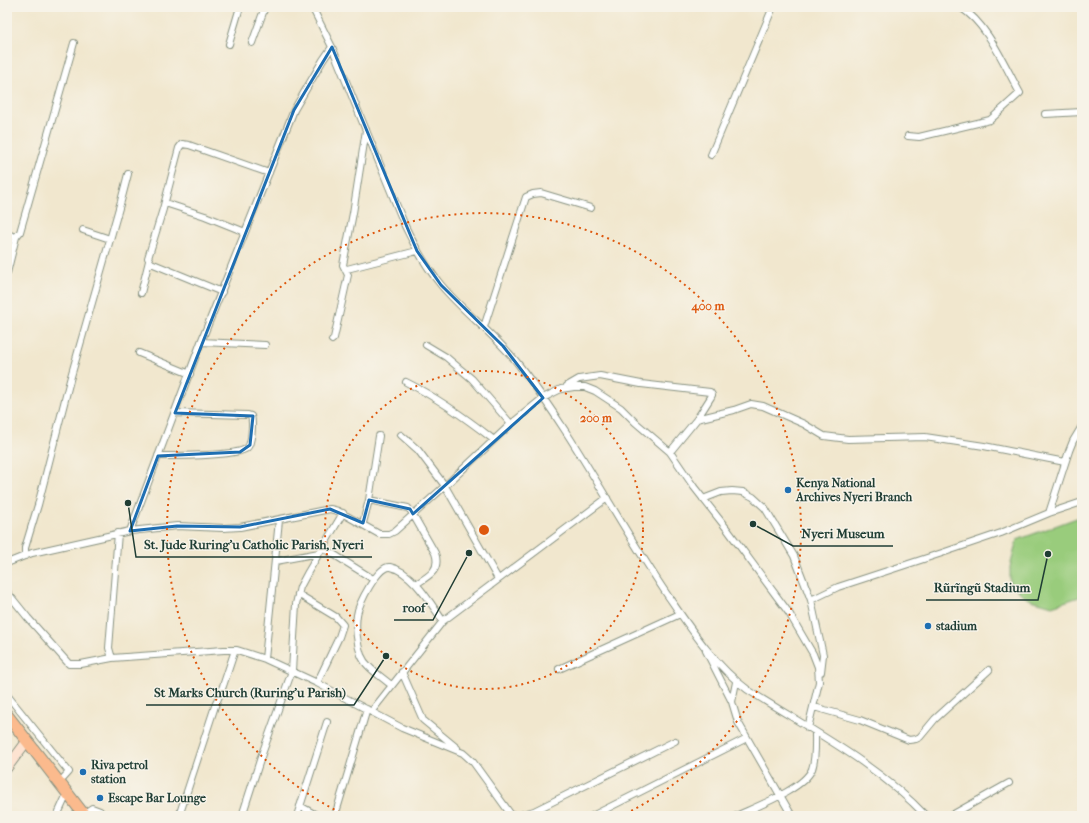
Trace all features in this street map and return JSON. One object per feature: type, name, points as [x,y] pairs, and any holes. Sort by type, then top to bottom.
[{"type":"highway","points":[[7,715],[84,815]]},
{"type":"street","points":[[229,44],[240,7]]},
{"type":"street","points":[[252,43],[265,7]]},
{"type":"street","points":[[312,7],[332,47],[399,211],[417,251],[441,285],[503,346],[543,398],[607,498],[640,554],[680,614],[704,646],[736,682],[874,771],[904,795],[926,816]]},
{"type":"street","points":[[711,154],[773,7]]},
{"type":"street","points":[[908,136],[919,137],[990,120],[1020,93],[984,30],[971,15],[960,7]]},
{"type":"street","points":[[7,273],[16,237],[20,232],[74,43]]},
{"type":"street","points":[[130,531],[201,342],[294,110],[332,47]]},
{"type":"street","points":[[1044,114],[1082,112]]},
{"type":"street","points":[[332,340],[334,338],[348,275],[347,269],[343,265],[353,213],[366,128]]},
{"type":"street","points":[[140,293],[149,261],[148,254],[165,203],[178,150],[182,144],[189,145],[269,173]]},
{"type":"street","points":[[25,556],[25,548],[38,505],[69,383],[128,174]]},
{"type":"street","points":[[484,327],[526,197],[541,193],[591,208]]},
{"type":"street","points":[[165,203],[205,216],[245,232]]},
{"type":"street","points":[[83,230],[110,239]]},
{"type":"street","points":[[7,234],[16,237]]},
{"type":"street","points":[[347,269],[417,251]]},
{"type":"street","points":[[149,261],[222,292]]},
{"type":"street","points":[[201,342],[265,345]]},
{"type":"street","points":[[426,345],[446,358],[472,379],[511,424]]},
{"type":"street","points":[[139,353],[190,374]]},
{"type":"street","points":[[7,563],[25,556],[76,542],[118,533],[177,526],[223,528],[240,527],[330,509],[363,523],[380,534],[389,534],[395,531],[445,486],[511,424],[543,398],[579,379],[600,376],[641,384],[710,392],[712,395],[697,419],[670,452]]},
{"type":"street","points":[[406,382],[445,403],[494,440]]},
{"type":"street","points":[[561,389],[586,387],[595,391],[621,408],[670,452],[703,499],[789,612],[813,654],[818,667],[820,682]]},
{"type":"street","points":[[697,419],[734,410],[751,404],[763,406],[804,424],[824,436],[848,439],[925,437],[984,446],[1065,462]]},
{"type":"street","points":[[158,456],[233,453],[246,450],[250,445],[251,416],[175,413]]},
{"type":"street","points":[[1048,513],[1073,441],[1082,426]]},
{"type":"street","points":[[401,435],[418,450],[445,486],[498,579]]},
{"type":"street","points":[[363,523],[370,500],[379,436]]},
{"type":"street","points":[[703,499],[714,494],[732,491],[743,492],[754,497],[765,508],[794,556],[811,600],[823,655],[820,682],[808,728]]},
{"type":"street","points":[[511,573],[607,498]]},
{"type":"street","points":[[334,816],[369,710],[443,621],[607,498]]},
{"type":"street","points":[[370,500],[410,509],[435,553],[437,559],[434,569],[430,575],[416,584]]},
{"type":"street","points":[[811,600],[838,587],[1001,533],[1048,513],[1082,502]]},
{"type":"street","points":[[242,816],[262,754],[292,671],[296,604],[298,594],[308,572],[342,513]]},
{"type":"street","points":[[266,659],[279,520]]},
{"type":"street","points":[[112,658],[109,648],[118,533]]},
{"type":"street","points":[[322,547],[373,579]]},
{"type":"street","points":[[276,561],[319,553]]},
{"type":"street","points":[[391,685],[368,666],[361,655],[359,646],[357,613],[373,579],[385,567],[390,567],[407,576],[416,584],[443,621]]},
{"type":"street","points":[[7,592],[69,664],[81,664],[112,658],[202,650],[235,650],[266,659],[317,683],[402,728],[464,754]]},
{"type":"street","points":[[298,594],[336,617],[343,625],[339,638],[317,683]]},
{"type":"street","points":[[559,669],[680,614]]},
{"type":"street","points":[[704,646],[709,659],[732,702],[736,716],[747,738],[792,816]]},
{"type":"street","points":[[179,816],[235,650]]},
{"type":"street","points":[[814,706],[860,720],[909,740],[913,740],[920,737],[935,719],[989,670]]},
{"type":"street","points":[[402,672],[423,720],[474,762],[512,816]]},
{"type":"street","points":[[732,702],[736,682]]},
{"type":"street","points":[[7,695],[69,772],[59,783]]},
{"type":"street","points":[[297,816],[327,722]]},
{"type":"street","points":[[736,816],[801,783],[810,773],[814,760],[815,732]]},
{"type":"street","points":[[592,816],[604,813],[747,738]]},
{"type":"street","points":[[7,768],[27,741]]},
{"type":"street","points":[[517,816],[535,813],[675,741]]},
{"type":"street","points":[[950,816],[1009,783]]},
{"type":"street","points":[[57,816],[67,794]]},
{"type":"street","points":[[300,806],[318,816]]},
{"type":"street","points":[[84,815],[92,808],[100,811],[103,816]]},
{"type":"highlighted area","points":[[332,47],[417,251],[441,285],[503,346],[543,398],[413,514],[410,509],[369,500],[363,523],[330,509],[240,527],[177,526],[130,531],[158,456],[240,452],[250,445],[253,416],[175,413],[294,110]]},
{"type":"green space","points":[[1082,516],[1082,596],[1052,606],[1028,599],[1010,584],[1010,567],[1017,540]]},
{"type":"place","name":"Kenya National Archives Nyeri Branch","points":[[788,490]]},
{"type":"place","name":"St. Jude Ruring'u Catholic Parish, Nyeri","points":[[128,503]]},
{"type":"place","name":"Nyeri Museum","points":[[753,524]]},
{"type":"place","name":"roof","points":[[469,553]]},
{"type":"place","name":"Rũrĩngũ Stadium","points":[[1048,554]]},
{"type":"place","name":"stadium","points":[[928,626]]},
{"type":"place","name":"St Marks Church (Ruring'u Parish)","points":[[386,656]]},
{"type":"place","name":"Riva petrol station","points":[[83,772]]},
{"type":"place","name":"Escape Bar Lounge","points":[[100,798]]}]
